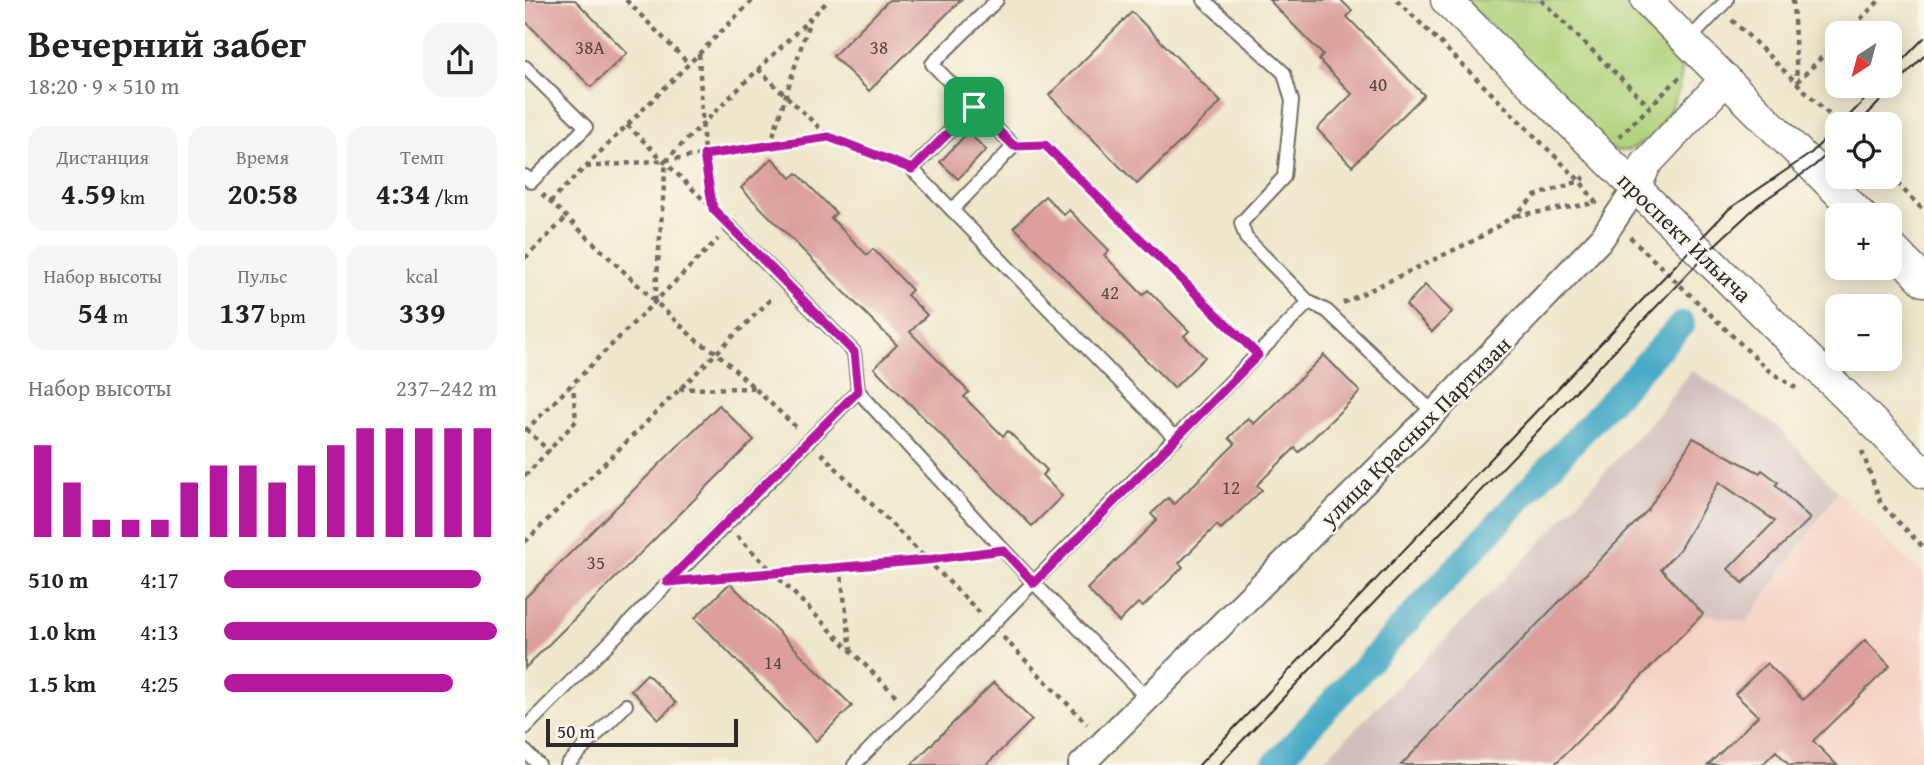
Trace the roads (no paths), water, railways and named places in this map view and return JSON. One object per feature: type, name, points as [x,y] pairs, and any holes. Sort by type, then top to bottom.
[{"type":"street","name":"проспект Ильича","points":[[1446,0],[1924,473]]},
{"type":"street","points":[[1646,0],[1849,203]]},
{"type":"street","name":"улица Красных Партизан","points":[[1081,765],[1434,413],[1602,238],[1635,189],[1646,164],[1726,79]]},
{"type":"street","points":[[1902,258],[1924,281]]},
{"type":"lane","points":[[952,210],[1014,146],[932,64],[997,0]]},
{"type":"lane","points":[[1204,0],[1284,74],[1292,101],[1284,177],[1241,223],[1246,238],[1309,302],[1327,311],[1434,413]]},
{"type":"lane","points":[[1688,42],[1723,4]]},
{"type":"lane","points":[[525,67],[586,127],[531,182],[525,176]]},
{"type":"lane","points":[[974,107],[912,169],[1176,439]]},
{"type":"lane","points":[[730,227],[854,352],[858,391],[1034,583],[1149,699]]},
{"type":"lane","points":[[854,765],[1309,302]]},
{"type":"lane","points":[[525,728],[858,391]]},
{"type":"lane","points":[[567,765],[626,705]]},
{"type":"lane","points":[[525,751],[539,765]]},
{"type":"waterway","points":[[1274,765],[1682,324]]},
{"type":"tram line","points":[[1902,61],[1924,38]]},
{"type":"tram line","points":[[1870,112],[1924,56]]},
{"type":"tram line","points":[[1853,112],[1866,98]]},
{"type":"tram line","points":[[1199,765],[1729,209],[1810,154],[1825,139]]},
{"type":"tram line","points":[[1219,765],[1718,242],[1759,204],[1825,156]]}]
